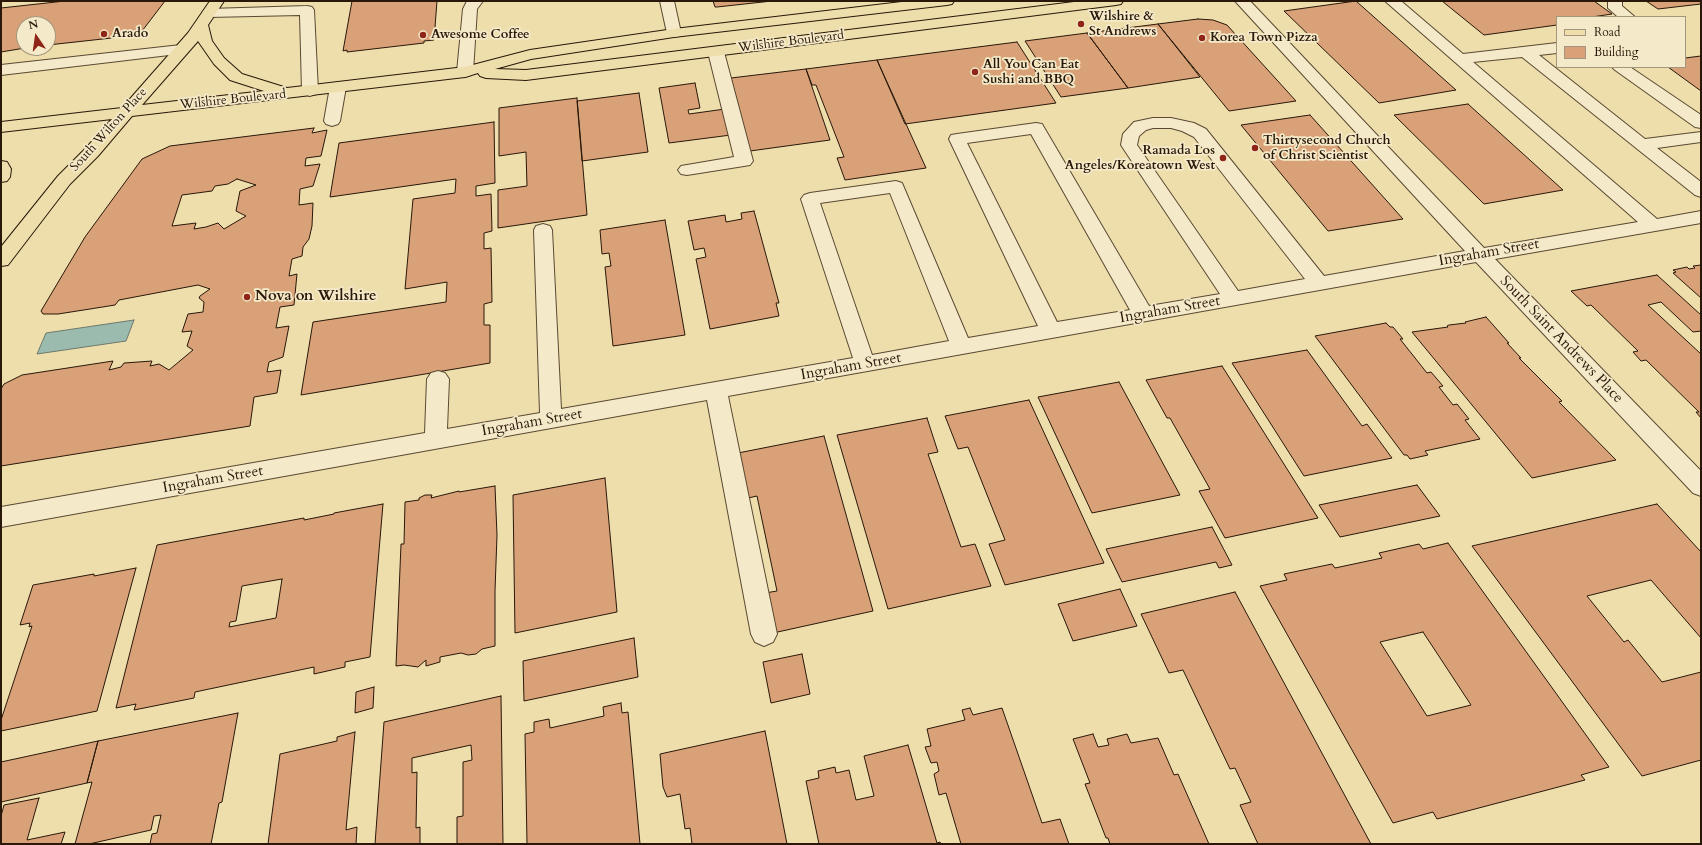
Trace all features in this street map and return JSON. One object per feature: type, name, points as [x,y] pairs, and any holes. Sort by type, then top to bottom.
[{"type":"main road","name":"South Wilton Place","points":[[1,260],[64,180],[126,113],[181,50],[217,1]]},
{"type":"main road","name":"Wilshire Boulevard","points":[[465,72],[530,54],[674,34],[947,1]]},
{"type":"main road","name":"Wilshire Boulevard","points":[[1,127],[465,72],[526,74],[716,52],[1114,1]]},
{"type":"main road","points":[[205,19],[205,41],[216,56],[236,77],[288,94]]},
{"type":"main road","points":[[1,166],[1,177]]},
{"type":"street","points":[[465,72],[470,9],[473,2],[476,1]]},
{"type":"street","points":[[667,1],[674,34]]},
{"type":"street","name":"South Saint Andrews Place","points":[[1242,1],[1479,255],[1701,486]]},
{"type":"street","points":[[1392,1],[1653,225]]},
{"type":"street","points":[[1615,1],[1615,8],[1627,16]]},
{"type":"street","points":[[205,19],[307,10],[310,91]]},
{"type":"street","points":[[1460,59],[1556,48]]},
{"type":"street","points":[[1,70],[181,50]]},
{"type":"street","points":[[687,170],[744,161],[716,52]]},
{"type":"street","points":[[1526,52],[1701,191]]},
{"type":"street","points":[[1621,68],[1701,122]]},
{"type":"street","points":[[332,121],[338,87]]},
{"type":"street","points":[[1233,298],[1129,145],[1131,134],[1140,126],[1153,123],[1171,123],[1188,127],[1200,134],[1319,283]]},
{"type":"street","points":[[1051,331],[957,139],[1036,128],[1143,314]]},
{"type":"street","points":[[1642,145],[1701,137]]},
{"type":"street","points":[[865,364],[810,199],[896,186],[962,347]]},
{"type":"street","name":"Ingraham Street","points":[[1,517],[1701,216]]},
{"type":"street","points":[[543,230],[552,420]]},
{"type":"street","points":[[436,440],[438,379]]},
{"type":"street","points":[[716,391],[764,634]]},
{"type":"shaded area","points":[[134,320],[126,341],[37,354],[46,333]]},
{"type":"building","points":[[65,1],[165,1],[139,35],[56,44],[56,16],[16,16],[16,50],[1,52],[1,8]]},
{"type":"building","points":[[352,1],[437,1],[434,40],[424,41],[424,43],[347,52],[347,50],[343,51]]},
{"type":"building","points":[[713,1],[772,1],[715,7]]},
{"type":"building","points":[[1356,1],[1456,90],[1379,103],[1284,11]]},
{"type":"building","points":[[1442,1],[1594,1],[1612,14],[1599,16],[1556,16],[1556,25],[1484,35]]},
{"type":"building","points":[[1646,1],[1701,1],[1701,4],[1658,9]]},
{"type":"building","points":[[1198,19],[1213,20],[1227,25],[1296,101],[1229,111],[1158,24]]},
{"type":"building","points":[[1158,24],[1200,77],[1128,88],[1087,33]]},
{"type":"building","points":[[1087,33],[1128,88],[1061,97],[1025,41]]},
{"type":"building","points":[[1017,42],[1056,103],[905,124],[877,60]]},
{"type":"building","points":[[1701,56],[1701,91],[1669,68],[1686,68],[1686,58]]},
{"type":"building","points":[[877,60],[926,168],[845,180],[837,158],[844,157],[816,85],[812,85],[806,69]]},
{"type":"building","points":[[806,69],[830,140],[750,151],[731,78]]},
{"type":"building","points":[[695,83],[700,108],[688,110],[689,114],[725,109],[731,135],[669,143],[659,88]]},
{"type":"building","points":[[639,93],[648,152],[582,161],[577,101]]},
{"type":"building","points":[[577,98],[587,215],[498,228],[498,190],[527,186],[526,152],[499,156],[499,108]]},
{"type":"building","points":[[1468,104],[1563,190],[1484,204],[1394,115]]},
{"type":"building","points":[[1310,115],[1403,219],[1328,231],[1241,125]]},
{"type":"building","points":[[494,122],[495,183],[476,186],[476,196],[491,194],[492,231],[484,233],[484,249],[491,248],[492,302],[484,304],[484,325],[490,325],[490,363],[301,395],[313,322],[446,302],[447,282],[405,289],[413,199],[455,193],[456,179],[330,197],[339,143]]},
{"type":"building","name":"Nova on Wilshire","points":[[314,128],[312,133],[327,130],[321,156],[306,158],[305,166],[320,164],[313,186],[300,189],[299,205],[313,203],[312,226],[309,239],[303,247],[302,256],[292,259],[289,276],[297,274],[294,305],[280,307],[276,328],[289,326],[283,357],[269,362],[267,372],[281,370],[277,393],[254,397],[250,426],[1,466],[1,389],[4,384],[22,375],[113,361],[109,370],[121,367],[124,363],[152,361],[150,366],[159,364],[169,370],[193,350],[187,346],[192,331],[182,332],[188,314],[203,312],[204,302],[199,298],[210,289],[198,285],[119,300],[115,305],[58,314],[43,314],[41,311],[85,237],[142,159],[170,146]],"holes":[[[237,179],[256,185],[240,191],[236,211],[246,216],[224,229],[218,223],[194,229],[196,223],[172,226],[182,195],[212,191],[215,186],[228,184]]]},
{"type":"building","points":[[754,211],[779,303],[776,303],[779,316],[710,329],[696,259],[706,257],[704,248],[694,250],[688,221],[725,215],[726,222],[742,219],[741,213]]},
{"type":"building","points":[[665,220],[685,335],[613,346],[605,267],[611,266],[609,253],[602,254],[600,230]]},
{"type":"building","points":[[1701,265],[1701,298],[1673,273],[1676,272],[1673,270],[1687,267],[1689,269],[1695,268],[1693,266]]},
{"type":"building","points":[[1657,275],[1701,315],[1701,331],[1693,332],[1661,302],[1648,305],[1701,354],[1701,418],[1696,412],[1699,412],[1646,360],[1641,361],[1633,352],[1638,351],[1591,305],[1587,306],[1571,291]]},
{"type":"building","points":[[1486,317],[1521,358],[1519,358],[1562,401],[1559,402],[1616,460],[1532,478],[1412,332],[1448,327],[1447,326],[1449,325],[1466,323],[1465,322]]},
{"type":"building","points":[[1386,323],[1390,327],[1393,327],[1403,339],[1400,339],[1427,373],[1431,372],[1443,386],[1439,387],[1453,405],[1457,404],[1469,419],[1465,420],[1480,439],[1425,451],[1428,455],[1410,459],[1407,455],[1404,455],[1315,336]]},
{"type":"building","points":[[1307,350],[1362,426],[1367,424],[1392,458],[1304,476],[1232,363]]},
{"type":"building","points":[[1222,366],[1318,518],[1225,538],[1199,491],[1210,489],[1170,418],[1167,418],[1146,380]]},
{"type":"building","points":[[1119,382],[1180,495],[1092,513],[1038,397]]},
{"type":"building","points":[[1029,400],[1104,563],[1005,585],[989,544],[1005,540],[968,447],[958,449],[945,416]]},
{"type":"building","points":[[927,418],[938,452],[928,454],[961,547],[975,544],[991,586],[888,609],[837,435]]},
{"type":"building","points":[[824,436],[873,611],[773,633],[765,593],[777,591],[757,496],[748,498],[738,453]]},
{"type":"building","points":[[605,478],[617,612],[515,633],[513,495]]},
{"type":"building","points":[[1417,485],[1440,516],[1340,537],[1319,505]]},
{"type":"building","points":[[495,486],[497,535],[495,646],[482,649],[476,654],[468,655],[461,653],[440,657],[440,662],[426,666],[426,660],[418,667],[404,665],[396,666],[401,544],[404,544],[405,502],[419,500],[419,498],[425,495],[432,495],[431,498],[459,491]]},
{"type":"building","points":[[383,504],[370,657],[345,662],[345,667],[314,674],[314,667],[195,692],[194,698],[134,710],[136,704],[116,708],[157,545],[304,518],[304,520]],"holes":[[[282,579],[276,618],[229,627],[230,622],[236,621],[242,586]]]},
{"type":"building","points":[[1657,504],[1701,552],[1701,638],[1651,580],[1587,596],[1624,642],[1628,640],[1662,682],[1701,672],[1701,760],[1642,776],[1472,546]]},
{"type":"building","points":[[1212,527],[1232,565],[1219,568],[1216,562],[1122,582],[1106,549]]},
{"type":"building","points":[[1448,543],[1609,767],[1581,775],[1585,780],[1437,819],[1433,812],[1393,823],[1260,586],[1287,580],[1284,574],[1332,564],[1335,568],[1382,558],[1379,553],[1419,544],[1423,549]],"holes":[[[1423,632],[1471,705],[1427,716],[1380,642]]]},
{"type":"building","points":[[136,568],[97,711],[1,731],[1,720],[32,626],[29,627],[30,623],[20,625],[33,585]]},
{"type":"building","points":[[1120,589],[1137,626],[1073,641],[1058,604]]},
{"type":"building","points":[[1235,592],[1371,844],[1258,844],[1240,805],[1251,802],[1235,768],[1230,769],[1183,670],[1169,673],[1141,614]]},
{"type":"building","points":[[634,638],[638,677],[524,701],[523,661]]},
{"type":"building","points":[[802,654],[810,694],[771,703],[763,662]]},
{"type":"building","points":[[374,687],[373,708],[355,713],[356,692]]},
{"type":"building","points":[[501,696],[503,844],[457,844],[457,817],[463,816],[463,762],[472,760],[471,745],[412,758],[412,773],[417,772],[416,828],[420,827],[420,844],[375,844],[384,722]]},
{"type":"building","points":[[621,703],[622,713],[628,712],[640,844],[527,844],[525,734],[534,732],[534,722],[549,719],[550,728],[604,716],[603,707]]},
{"type":"building","points":[[970,708],[973,715],[1002,708],[1042,823],[1060,819],[1069,844],[961,844],[946,793],[939,795],[934,774],[939,771],[937,762],[931,763],[925,747],[931,746],[927,729],[965,720],[962,710]]},
{"type":"building","points":[[238,713],[222,802],[219,803],[211,844],[150,844],[152,834],[157,833],[161,815],[154,816],[151,830],[89,844],[75,844],[92,782],[87,783],[98,741]]},
{"type":"building","points":[[765,731],[787,844],[692,844],[690,828],[685,829],[680,794],[667,797],[663,787],[660,754]]},
{"type":"building","points":[[355,732],[346,830],[357,827],[356,844],[268,844],[280,754],[337,741],[337,737]]},
{"type":"building","points":[[1093,734],[1098,747],[1109,745],[1107,739],[1127,734],[1131,743],[1158,738],[1174,775],[1178,774],[1209,844],[1110,844],[1108,838],[1106,838],[1085,784],[1090,783],[1073,739]]},
{"type":"building","points":[[98,741],[87,783],[1,802],[1,762]]},
{"type":"building","points":[[908,745],[937,843],[940,842],[941,844],[819,844],[806,781],[819,778],[818,771],[835,767],[836,773],[849,770],[856,800],[874,796],[864,756]]},
{"type":"building","points":[[39,798],[27,840],[65,832],[61,844],[1,844],[1,816],[4,805]]},
{"type":"place","name":"Wilshire & St Andrews","points":[[1081,24]]},
{"type":"place","name":"Arado","points":[[104,34]]},
{"type":"place","name":"Awesome Coffee","points":[[423,35]]},
{"type":"place","name":"Korea Town Pizza","points":[[1202,38]]},
{"type":"place","name":"All You Can Eat Sushi and BBQ","points":[[975,72]]},
{"type":"place","name":"Thirtysecond Church of Christ Scientist","points":[[1255,148]]},
{"type":"place","name":"Ramada Los Angeles/Koreatown West","points":[[1223,158]]},
{"type":"place","name":"Nova on Wilshire","points":[[247,297]]}]
